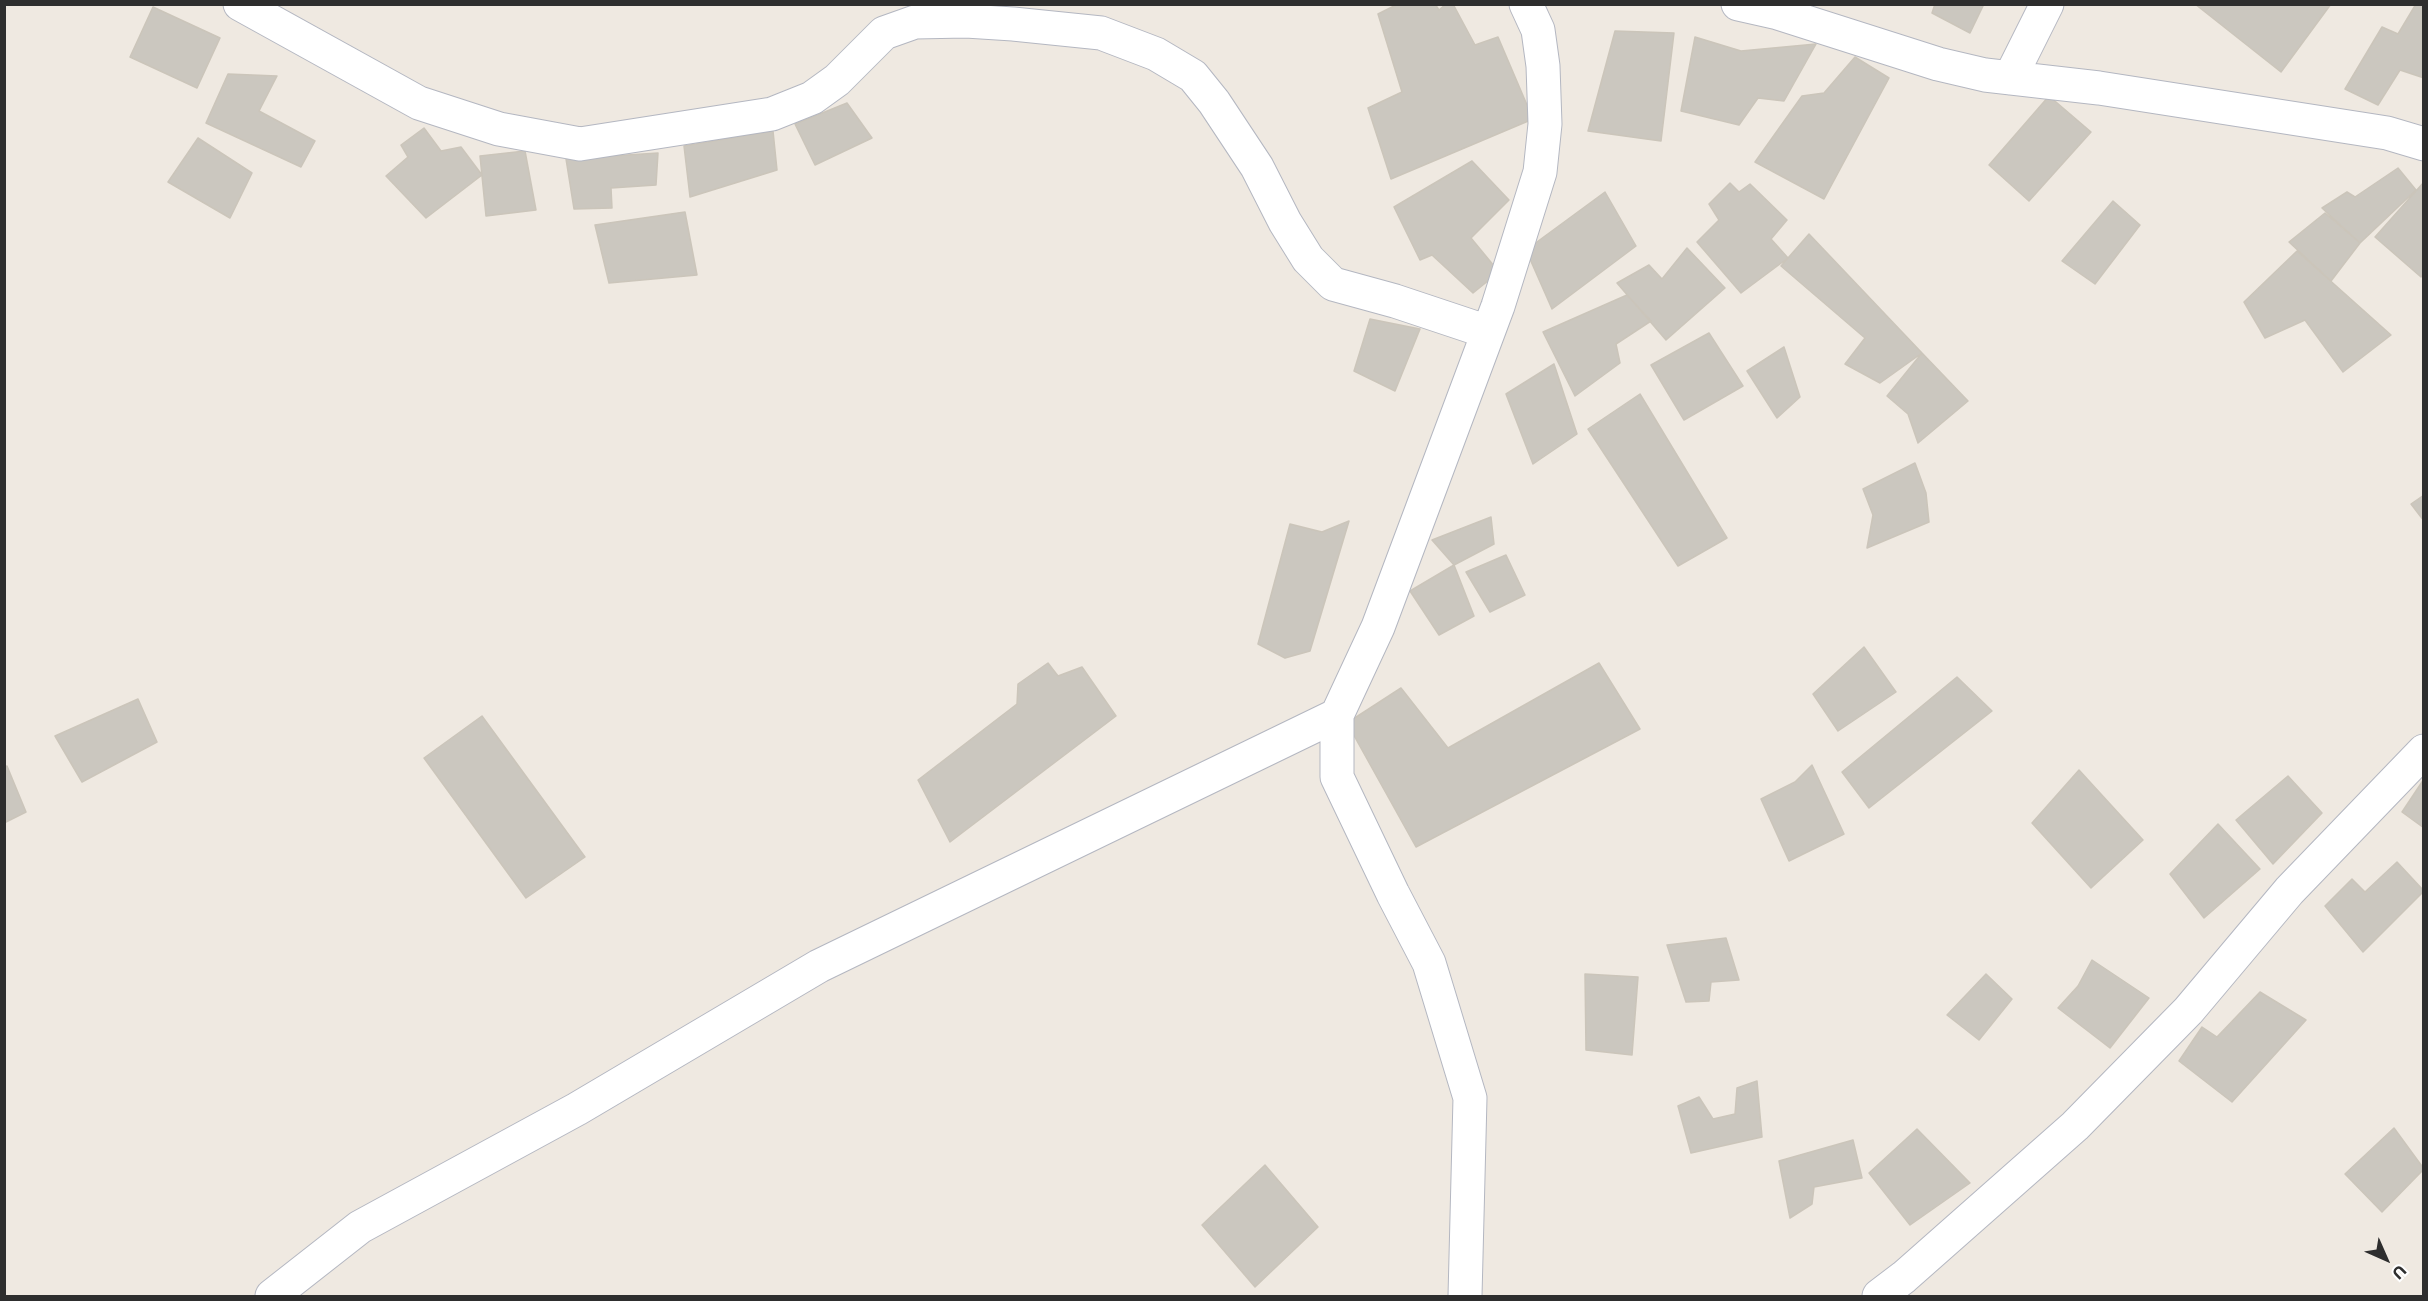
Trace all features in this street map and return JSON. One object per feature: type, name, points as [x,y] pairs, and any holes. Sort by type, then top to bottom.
[{"type":"street","points":[[240,4],[418,103],[499,129],[580,144],[772,114],[812,98],[837,80],[884,33],[915,22],[1001,23],[1101,33],[1156,54],[1193,75],[1214,102],[1257,167],[1285,222],[1308,259],[1333,284],[1395,301],[1488,332]]},
{"type":"street","points":[[1465,1296],[1470,1098],[1429,963],[1392,894],[1337,777],[1337,715],[1378,627],[1488,332],[1540,172],[1545,124],[1543,66],[1538,30],[1526,4]]},
{"type":"street","points":[[1738,4],[1778,13],[1938,64],[1985,75],[2099,88],[2376,132],[2424,144]]},
{"type":"street","points":[[2010,78],[2047,4]]},
{"type":"street","points":[[272,1296],[360,1227],[577,1109],[819,966],[1337,715]]},
{"type":"street","points":[[1879,1296],[1904,1277],[2075,1126],[2188,1011],[2289,891],[2424,751]]},
{"type":"building","points":[[1398,4],[1435,4],[1439,10],[1446,4],[1453,4],[1475,45],[1498,37],[1533,119],[1391,179],[1368,108],[1402,92],[1378,14]]},
{"type":"building","points":[[1935,4],[1984,4],[1970,33],[1932,13]]},
{"type":"building","points":[[2195,4],[2331,4],[2281,72]]},
{"type":"building","points":[[2416,4],[2424,4],[2424,78],[2400,70],[2378,105],[2345,89],[2382,27],[2398,34]]},
{"type":"building","points":[[153,7],[220,38],[197,88],[130,57]]},
{"type":"building","points":[[1615,31],[1674,33],[1661,141],[1588,131]]},
{"type":"building","points":[[1695,37],[1741,51],[1816,44],[1784,101],[1758,98],[1739,125],[1681,111]]},
{"type":"building","points":[[1855,57],[1889,78],[1824,199],[1755,162],[1802,96],[1824,93]]},
{"type":"building","points":[[228,74],[277,76],[259,111],[315,141],[301,167],[206,123]]},
{"type":"building","points":[[2049,96],[2091,132],[2029,201],[1989,165]]},
{"type":"building","points":[[847,103],[872,138],[815,165],[795,124]]},
{"type":"building","points":[[424,128],[441,151],[461,147],[482,175],[426,218],[386,176],[408,157],[401,145]]},
{"type":"building","points":[[773,131],[777,170],[690,197],[684,146]]},
{"type":"building","points":[[198,138],[252,173],[230,218],[168,182]]},
{"type":"building","points":[[525,151],[536,210],[486,216],[480,156]]},
{"type":"building","points":[[658,153],[656,185],[611,188],[612,208],[574,209],[566,159]]},
{"type":"building","points":[[1472,161],[1509,200],[1471,238],[1499,272],[1473,293],[1432,255],[1420,260],[1394,207]]},
{"type":"building","points":[[2398,168],[2416,190],[2360,243],[2322,208],[2347,192],[2355,197]]},
{"type":"building","points":[[2424,182],[2424,274],[2421,277],[2375,237]]},
{"type":"building","points":[[1730,183],[1739,192],[1750,184],[1787,220],[1771,239],[1788,258],[1741,293],[1697,242],[1719,220],[1709,204]]},
{"type":"building","points":[[1605,192],[1636,246],[1552,309],[1526,250]]},
{"type":"building","points":[[2113,201],[2140,225],[2095,284],[2062,261]]},
{"type":"building","points":[[685,212],[697,275],[609,283],[595,225]]},
{"type":"building","points":[[2325,213],[2360,243],[2331,281],[2289,242]]},
{"type":"building","points":[[1809,234],[1922,353],[1880,383],[1845,364],[1865,338],[1781,266]]},
{"type":"building","points":[[1687,248],[1725,288],[1666,340],[1617,283],[1649,265],[1662,279]]},
{"type":"building","points":[[2297,251],[2391,335],[2343,372],[2305,320],[2265,338],[2244,302]]},
{"type":"building","points":[[1627,295],[1651,321],[1616,344],[1620,363],[1575,396],[1543,332]]},
{"type":"building","points":[[1370,319],[1420,329],[1395,391],[1354,371]]},
{"type":"building","points":[[1709,333],[1743,386],[1684,420],[1651,365]]},
{"type":"building","points":[[1784,347],[1800,397],[1777,418],[1747,371]]},
{"type":"building","points":[[1922,353],[1968,401],[1918,443],[1908,414],[1887,396]]},
{"type":"building","points":[[1554,364],[1577,434],[1533,464],[1506,394]]},
{"type":"building","points":[[1640,394],[1727,538],[1678,566],[1588,429]]},
{"type":"building","points":[[1915,463],[1926,493],[1929,522],[1867,548],[1873,515],[1863,489]]},
{"type":"building","points":[[2424,495],[2424,521],[2411,504]]},
{"type":"building","points":[[1491,517],[1494,544],[1454,565],[1432,540]]},
{"type":"building","points":[[1349,521],[1310,651],[1285,658],[1258,644],[1290,524],[1322,532]]},
{"type":"building","points":[[1506,555],[1525,595],[1490,612],[1466,572]]},
{"type":"building","points":[[1454,565],[1474,616],[1439,635],[1410,591]]},
{"type":"building","points":[[1864,647],[1896,692],[1838,731],[1813,694]]},
{"type":"building","points":[[1048,663],[1058,676],[1082,667],[1116,716],[950,842],[918,780],[1017,704],[1018,684]]},
{"type":"building","points":[[1599,663],[1640,729],[1416,847],[1347,723],[1401,688],[1448,748]]},
{"type":"building","points":[[1957,677],[1992,711],[1869,808],[1842,772]]},
{"type":"building","points":[[138,699],[157,742],[82,782],[55,736]]},
{"type":"building","points":[[482,716],[585,857],[526,898],[424,758]]},
{"type":"building","points":[[1812,765],[1844,834],[1789,861],[1761,799],[1795,782]]},
{"type":"building","points":[[7,766],[26,812],[4,823],[4,767]]},
{"type":"building","points":[[2079,770],[2143,840],[2091,888],[2032,823]]},
{"type":"building","points":[[2288,776],[2322,813],[2273,864],[2236,820]]},
{"type":"building","points":[[2424,779],[2424,828],[2402,812]]},
{"type":"building","points":[[2218,824],[2260,869],[2204,918],[2170,874]]},
{"type":"building","points":[[2397,862],[2424,891],[2363,952],[2325,906],[2352,879],[2365,892]]},
{"type":"building","points":[[1726,938],[1739,980],[1711,982],[1709,1001],[1686,1002],[1667,945]]},
{"type":"building","points":[[2092,960],[2149,998],[2110,1048],[2058,1008],[2078,986]]},
{"type":"building","points":[[1585,974],[1638,977],[1632,1055],[1586,1050]]},
{"type":"building","points":[[1986,974],[2012,999],[1979,1040],[1947,1015]]},
{"type":"building","points":[[2260,992],[2306,1020],[2232,1102],[2179,1061],[2202,1027],[2217,1037]]},
{"type":"building","points":[[1757,1081],[1762,1137],[1691,1153],[1678,1106],[1699,1097],[1713,1119],[1735,1114],[1737,1088]]},
{"type":"building","points":[[2394,1128],[2424,1169],[2382,1212],[2345,1174]]},
{"type":"building","points":[[1917,1129],[1970,1183],[1910,1225],[1869,1173]]},
{"type":"building","points":[[1853,1140],[1862,1178],[1814,1187],[1812,1204],[1790,1218],[1779,1161]]},
{"type":"building","points":[[1265,1165],[1318,1227],[1255,1287],[1202,1225]]}]
